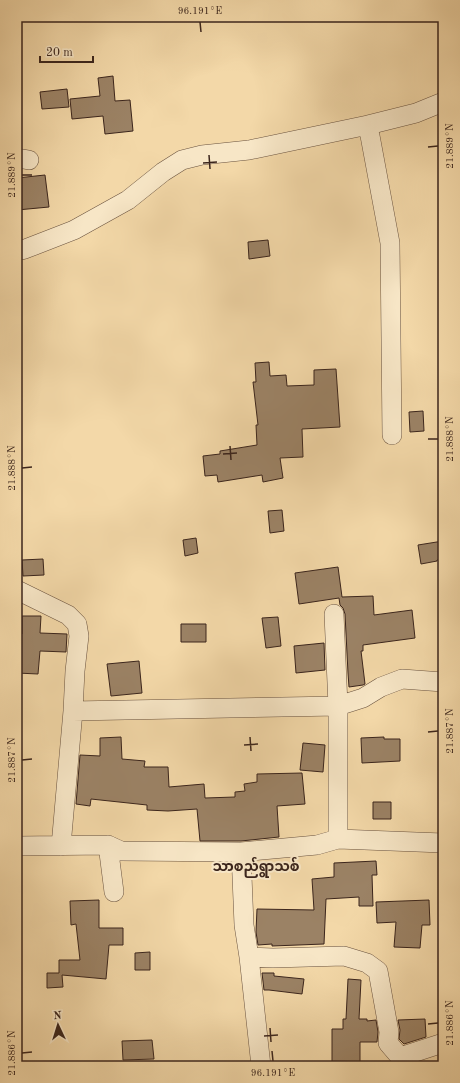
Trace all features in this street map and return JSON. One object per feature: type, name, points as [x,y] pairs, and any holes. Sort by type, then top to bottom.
[{"type":"street","points":[[17,251],[74,230],[128,200],[163,172],[182,160],[202,155],[249,150],[368,126],[416,113],[443,102]]},
{"type":"street","points":[[368,126],[390,243],[392,435]]},
{"type":"street","points":[[17,590],[68,615],[77,624],[79,636],[61,846]]},
{"type":"street","points":[[334,614],[338,706],[338,840]]},
{"type":"street","points":[[73,711],[338,706],[363,698],[381,687],[402,679],[443,682]]},
{"type":"street","points":[[17,846],[108,845],[121,852],[241,852],[318,845],[338,840],[443,843]]},
{"type":"street","points":[[108,845],[114,892]]},
{"type":"street","points":[[241,852],[244,925],[261,1066]]},
{"type":"street","points":[[249,957],[273,958],[344,956],[368,963],[378,972],[389,1032],[388,1043],[400,1057],[443,1043]]},
{"type":"building","points":[[113,76],[115,101],[130,100],[133,131],[105,134],[103,116],[72,119],[70,99],[100,96],[98,78]]},
{"type":"building","points":[[67,89],[69,107],[42,109],[40,92]]},
{"type":"building","points":[[45,175],[49,207],[17,210],[17,178]]},
{"type":"building","points":[[268,240],[270,256],[249,259],[248,242]]},
{"type":"building","points":[[269,362],[270,376],[286,375],[287,386],[314,385],[314,370],[336,369],[340,427],[302,429],[303,457],[280,458],[283,478],[263,482],[262,475],[218,482],[217,475],[205,476],[203,456],[220,454],[220,451],[257,445],[256,425],[258,425],[253,382],[256,382],[255,363]]},
{"type":"building","points":[[423,411],[424,431],[410,432],[409,412]]},
{"type":"building","points":[[282,510],[284,531],[270,533],[268,511]]},
{"type":"building","points":[[196,538],[198,553],[185,556],[183,540]]},
{"type":"building","points":[[443,541],[443,559],[421,564],[418,545]]},
{"type":"building","points":[[43,559],[44,575],[23,576],[22,560]]},
{"type":"building","points":[[338,567],[342,597],[373,596],[374,615],[412,610],[415,638],[363,645],[363,651],[361,651],[365,684],[363,685],[349,687],[345,614],[340,605],[339,598],[299,604],[295,573]]},
{"type":"building","points":[[22,616],[41,616],[40,633],[67,634],[66,652],[40,651],[38,674],[17,673],[17,654],[18,655],[20,634],[22,634]]},
{"type":"building","points":[[278,617],[281,646],[266,648],[262,618]]},
{"type":"building","points":[[181,624],[206,624],[206,642],[181,642]]},
{"type":"building","points":[[324,643],[325,670],[296,673],[294,646]]},
{"type":"building","points":[[139,661],[142,693],[111,696],[107,664]]},
{"type":"building","points":[[121,737],[122,759],[145,761],[144,767],[168,767],[169,787],[204,784],[205,798],[235,797],[235,792],[245,791],[244,784],[257,782],[257,774],[302,773],[305,804],[277,806],[279,837],[241,841],[200,841],[197,809],[168,811],[147,810],[147,805],[91,799],[90,806],[76,804],[80,755],[100,756],[100,738]]},
{"type":"building","points":[[384,737],[384,739],[400,739],[400,761],[362,763],[361,738]]},
{"type":"building","points":[[303,743],[325,745],[323,772],[300,770]]},
{"type":"building","points":[[373,802],[391,802],[391,819],[373,819]]},
{"type":"building","points":[[376,861],[377,875],[372,875],[373,906],[359,906],[359,897],[326,899],[324,944],[272,946],[272,944],[258,945],[256,932],[257,909],[314,910],[312,879],[334,877],[334,863]]},
{"type":"building","points":[[99,900],[99,928],[123,928],[123,945],[109,945],[106,979],[62,975],[63,987],[47,988],[47,973],[59,973],[59,960],[80,960],[76,924],[71,925],[70,901]]},
{"type":"building","points":[[429,900],[430,925],[422,925],[420,948],[394,947],[396,922],[377,923],[376,902]]},
{"type":"building","points":[[150,952],[150,970],[135,970],[135,953]]},
{"type":"building","points":[[262,973],[274,973],[274,976],[304,979],[302,994],[264,990]]},
{"type":"building","points":[[348,979],[361,980],[359,1019],[367,1019],[367,1021],[376,1020],[378,1032],[377,1042],[360,1042],[360,1066],[332,1064],[332,1029],[343,1029],[343,1019],[346,1019]]},
{"type":"building","points":[[425,1019],[426,1037],[404,1044],[399,1039],[400,1030],[398,1020]]},
{"type":"building","points":[[152,1040],[154,1059],[123,1060],[122,1041]]},
{"type":"district","name":"သာစည်ရွာသစ်","points":[[256,867]]}]
